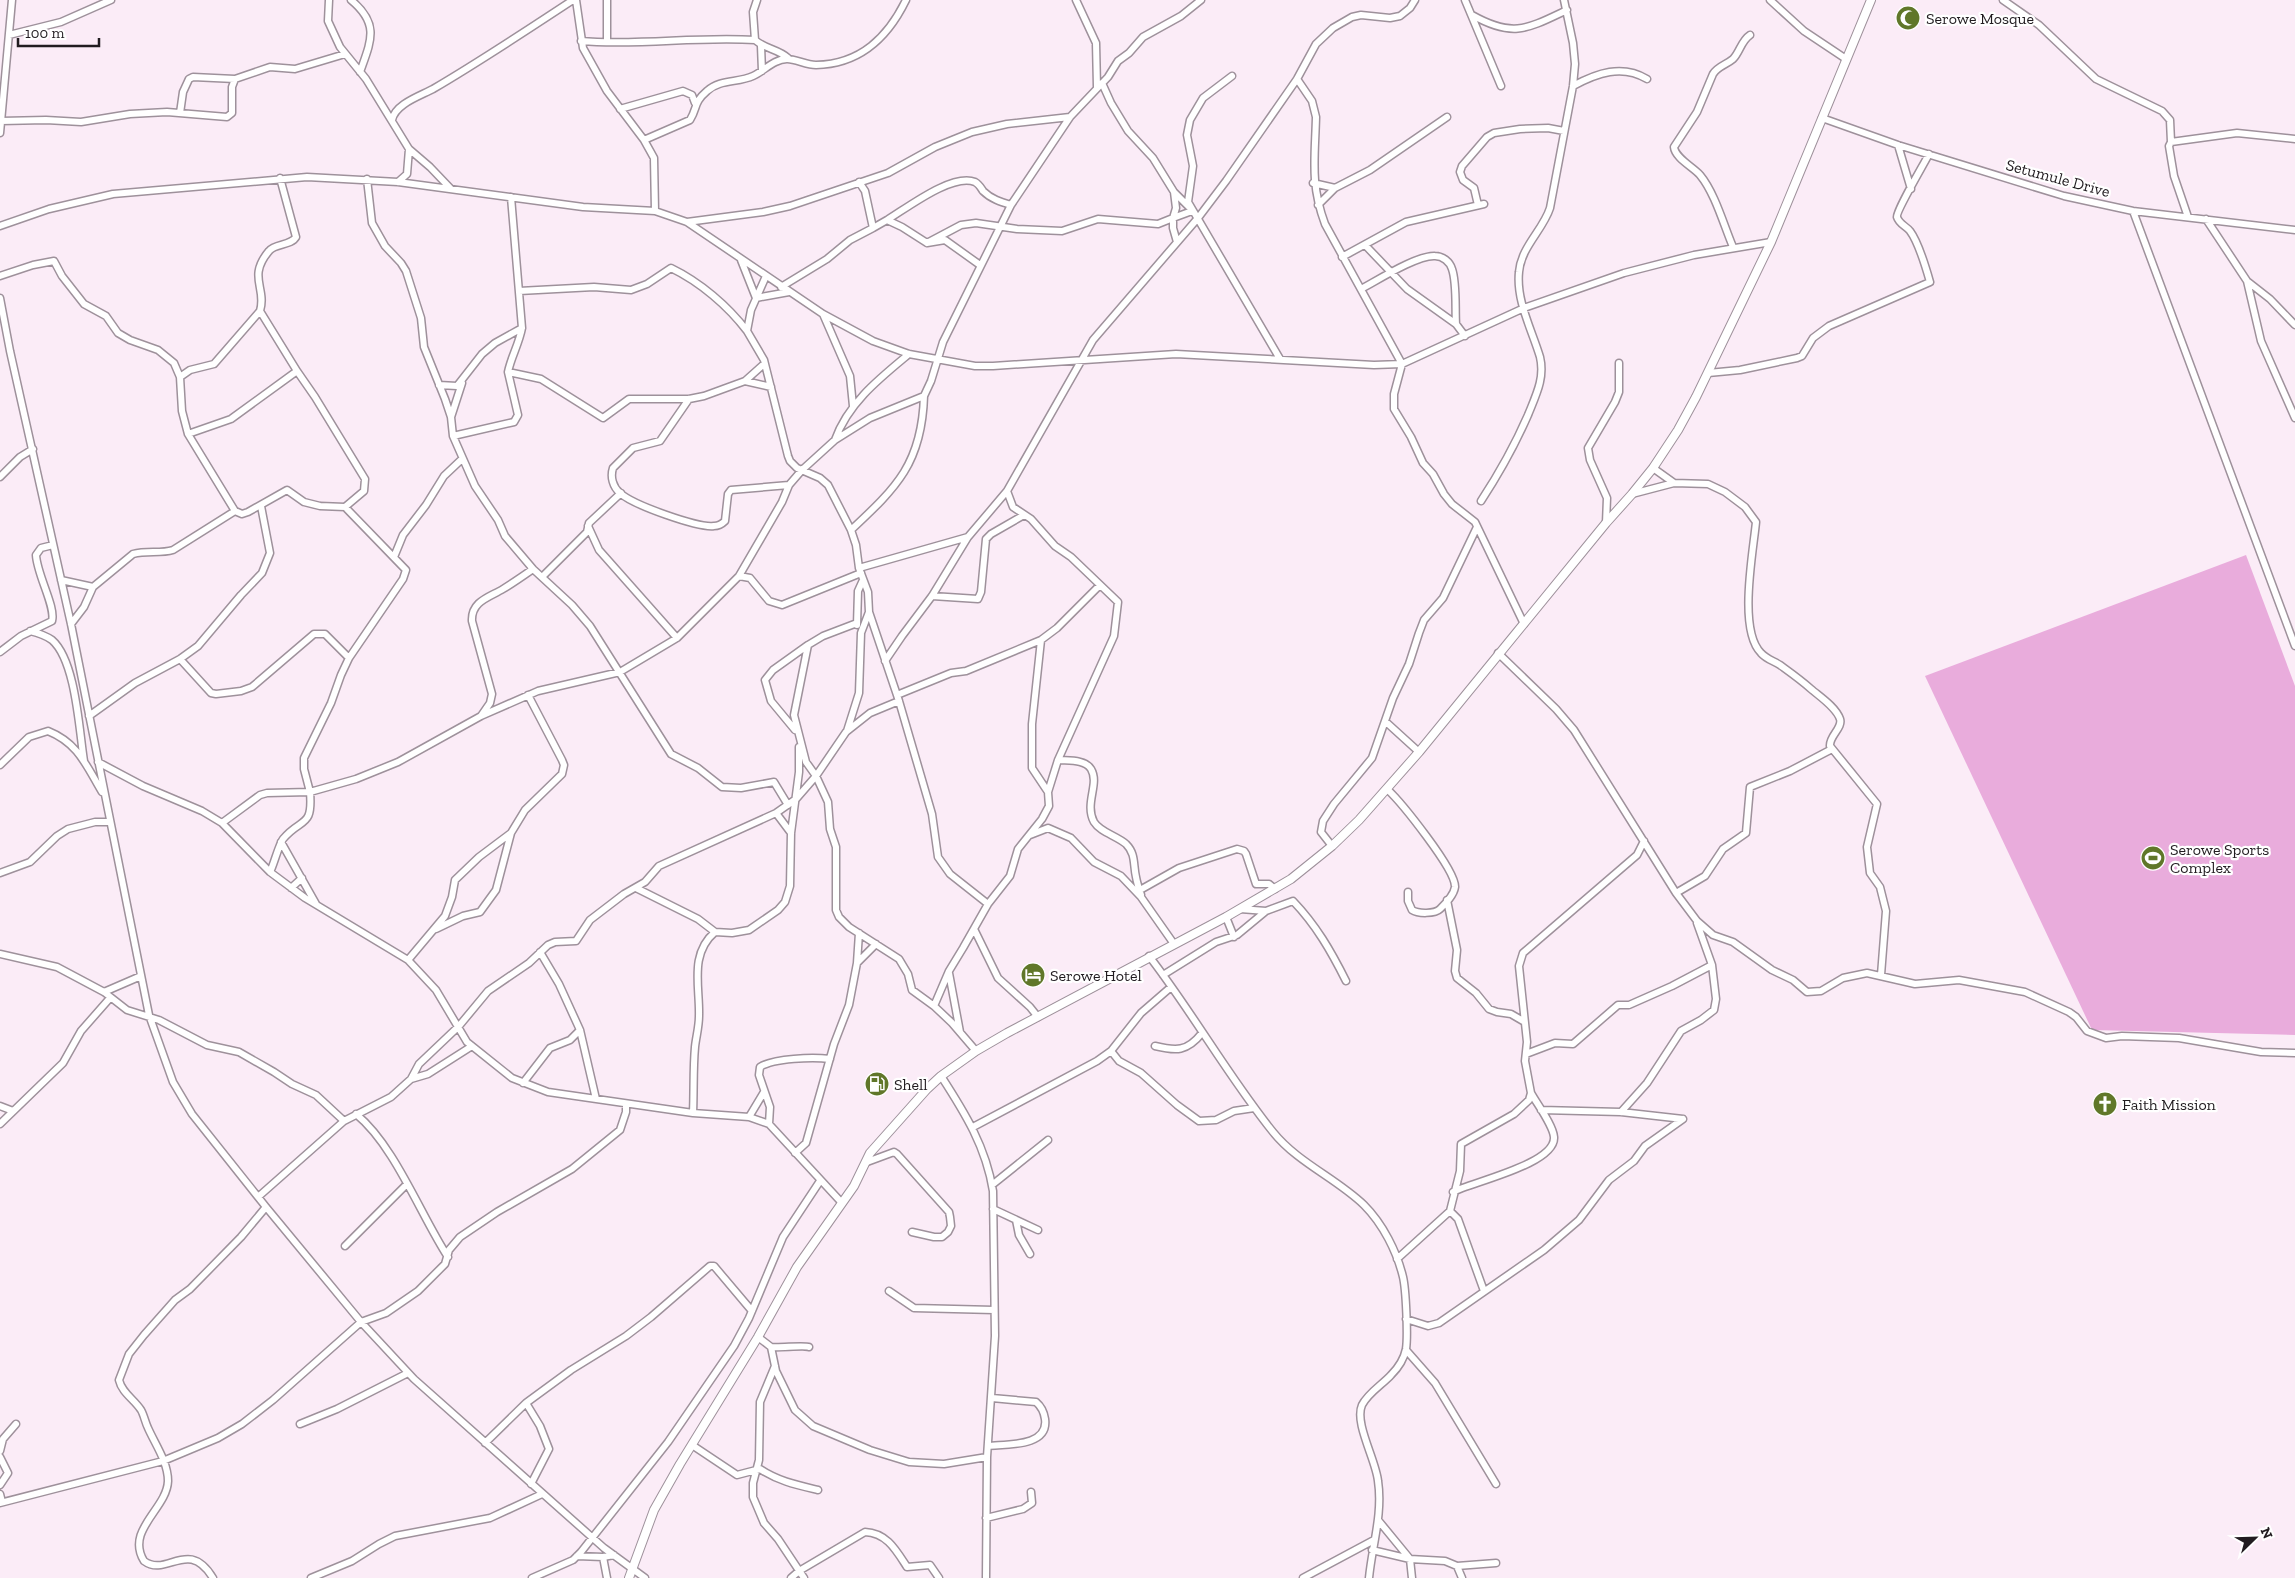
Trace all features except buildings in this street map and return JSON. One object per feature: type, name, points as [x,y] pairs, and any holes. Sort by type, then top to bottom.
[{"type":"main road","points":[[629,1578],[654,1510],[758,1337],[797,1267],[842,1203],[867,1162],[870,1153],[887,1132],[941,1076],[976,1052],[1275,889],[1332,846],[1387,789],[1419,752],[1498,653],[1653,468],[1678,430],[1708,373],[1771,242],[1871,0]]},
{"type":"street","points":[[0,133],[12,0]]},
{"type":"street","points":[[9,35],[61,22],[111,0]]},
{"type":"street","points":[[329,0],[328,21],[345,54],[360,72],[410,149],[451,190]]},
{"type":"street","points":[[351,0],[368,18],[371,26],[371,40],[360,72]]},
{"type":"street","points":[[392,120],[393,114],[403,105],[443,83],[574,0],[581,41],[586,54],[606,91],[644,140],[655,160],[654,211]]},
{"type":"street","points":[[607,0],[607,42]]},
{"type":"street","points":[[757,0],[753,12],[755,40],[761,46],[774,48],[788,58],[803,64],[816,65],[858,55],[873,45],[892,27],[906,0]]},
{"type":"street","points":[[1076,0],[1096,43],[1100,85],[1128,131],[1157,163],[1174,192],[1198,218],[1280,359]]},
{"type":"street","points":[[851,530],[885,497],[907,467],[923,422],[924,396],[931,381],[936,359],[1011,205],[1070,117],[1100,85],[1118,61],[1129,54],[1143,37],[1181,16],[1200,0]]},
{"type":"street","points":[[885,662],[932,596],[968,538],[1006,491],[1093,340],[1198,218],[1297,79],[1316,44],[1333,28],[1357,15],[1390,18],[1400,16],[1410,8],[1415,0]]},
{"type":"street","points":[[1464,0],[1501,86]]},
{"type":"street","points":[[1481,501],[1512,452],[1541,383],[1540,359],[1519,291],[1521,264],[1534,235],[1547,216],[1573,86],[1573,43],[1564,0]]},
{"type":"street","points":[[1770,0],[1804,31],[1846,59]]},
{"type":"street","points":[[2003,0],[2039,25],[2096,79],[2162,110],[2170,120],[2169,146],[2172,168],[2188,217]]},
{"type":"street","points":[[1472,15],[1488,24],[1514,30],[1535,25],[1567,10]]},
{"type":"street","points":[[1733,247],[1701,176],[1675,152],[1674,147],[1697,112],[1716,69],[1733,59],[1742,43],[1750,35]]},
{"type":"street","points":[[581,41],[607,42],[707,38],[755,40]]},
{"type":"street","points":[[586,54],[596,42]]},
{"type":"street","points":[[761,46],[762,71]]},
{"type":"street","points":[[180,113],[183,92],[189,79],[235,78],[270,67],[295,69],[345,54]]},
{"type":"street","points":[[644,140],[690,120],[695,103],[715,85],[751,77],[777,61],[788,58]]},
{"type":"street","points":[[1573,86],[1605,71],[1629,73],[1647,80]]},
{"type":"street","points":[[1192,210],[1188,202],[1193,166],[1187,135],[1190,120],[1204,98],[1232,76]]},
{"type":"street","points":[[1,120],[81,122],[130,114],[180,113],[230,116],[232,114],[232,86],[235,78]]},
{"type":"street","points":[[1297,79],[1312,102],[1316,117],[1313,183],[1324,224],[1402,364],[1394,394],[1394,409],[1411,437],[1423,463],[1437,480],[1444,494],[1452,504],[1475,522],[1524,624]]},
{"type":"street","points":[[620,109],[683,91],[692,95],[695,103]]},
{"type":"street","points":[[687,222],[763,212],[790,206],[888,173],[935,147],[972,132],[1007,124],[1070,117]]},
{"type":"street","points":[[1318,205],[1335,188],[1370,170],[1447,117]]},
{"type":"street","name":"Setumule Drive","points":[[1822,118],[1898,145],[2064,196],[2133,211],[2295,230]]},
{"type":"street","points":[[1342,257],[1406,222],[1481,204],[1474,188],[1462,180],[1460,172],[1462,166],[1486,137],[1494,133],[1527,128],[1564,131]]},
{"type":"street","points":[[2170,142],[2237,133],[2295,138]]},
{"type":"street","points":[[1898,145],[1911,188]]},
{"type":"street","points":[[398,182],[406,174],[410,149]]},
{"type":"street","points":[[1708,373],[1740,370],[1802,356],[1813,338],[1829,326],[1930,282],[1910,231],[1900,222],[1897,216],[1899,208],[1929,154]]},
{"type":"street","points":[[0,226],[49,209],[102,196],[280,178],[367,179],[583,206],[654,211],[687,222],[823,314],[873,341],[909,354],[993,366],[1176,354],[1374,365],[1402,364],[1524,308],[1624,273],[1733,247],[1771,242]]},
{"type":"street","points":[[180,377],[190,370],[214,364],[260,310],[262,300],[258,272],[262,262],[271,248],[292,242],[296,237],[280,178]]},
{"type":"street","points":[[367,179],[372,223],[385,246],[406,271],[421,318],[424,347],[451,417],[453,436],[475,486],[498,520],[505,536],[533,569],[581,615],[620,672],[671,754],[698,768],[722,787],[741,788],[774,782],[788,805]]},
{"type":"street","points":[[781,287],[827,260],[850,240],[887,220],[940,187],[968,181],[978,184],[984,192],[998,202],[1011,205]]},
{"type":"street","points":[[859,182],[865,190],[873,228]]},
{"type":"street","points":[[1313,183],[1335,188]]},
{"type":"street","points":[[1174,192],[1176,208],[1173,228],[1177,242]]},
{"type":"street","points":[[453,436],[485,431],[514,422],[518,415],[508,372],[510,360],[519,342],[522,328],[511,197]]},
{"type":"street","points":[[927,243],[961,225],[976,223],[999,227],[1062,231],[1098,219],[1158,224],[1192,210]]},
{"type":"street","points":[[2133,211],[2295,646]]},
{"type":"street","points":[[887,220],[902,226],[927,243],[945,240],[980,266]]},
{"type":"street","points":[[2206,220],[2247,281],[2270,299],[2295,325]]},
{"type":"street","points":[[1365,245],[1390,273],[1423,302],[1456,324],[1465,336]]},
{"type":"street","points":[[1361,289],[1390,273],[1430,256],[1443,258],[1450,264],[1453,272],[1456,324]]},
{"type":"street","points":[[740,258],[748,273],[756,298]]},
{"type":"street","points":[[0,276],[32,265],[54,261],[62,276],[84,304],[106,316],[118,333],[130,340],[158,350],[169,358],[178,370],[180,377],[182,411],[188,434],[234,511],[242,514],[261,506],[287,490],[304,502],[320,506],[345,508],[405,567],[404,576],[349,658],[331,703],[304,758],[304,769],[310,792],[310,808],[307,821],[281,842],[270,872]]},
{"type":"street","points":[[519,292],[594,287],[631,290],[647,284],[670,268],[725,307],[747,331],[760,350],[790,461],[802,470],[820,478],[828,485],[851,530],[856,545],[860,570],[868,592],[869,612],[898,698],[935,823],[938,857],[950,874],[988,904]]},
{"type":"street","points":[[747,331],[756,298],[766,276]]},
{"type":"street","points":[[2247,281],[2261,341],[2295,418]]},
{"type":"street","points":[[756,298],[789,292]]},
{"type":"street","points":[[0,298],[10,351],[71,624],[148,1015],[162,1056],[186,1106],[361,1322],[408,1373],[592,1538],[646,1578]]},
{"type":"street","points":[[260,310],[364,479],[364,491],[345,508]]},
{"type":"street","points":[[823,314],[850,376],[853,406]]},
{"type":"street","points":[[451,417],[462,383],[482,354],[495,342],[522,328]]},
{"type":"street","points":[[835,440],[838,429],[853,406],[875,382],[909,354]]},
{"type":"street","points":[[1606,522],[1607,498],[1590,460],[1588,448],[1619,392],[1619,363]]},
{"type":"street","points":[[508,372],[541,378],[603,418],[629,399],[689,399],[745,381],[764,364]]},
{"type":"street","points":[[188,434],[231,419],[297,371]]},
{"type":"street","points":[[745,381],[771,387]]},
{"type":"street","points":[[439,385],[451,387],[462,383]]},
{"type":"street","points":[[222,823],[260,795],[267,793],[310,792],[356,779],[398,762],[481,716],[543,689],[564,686],[620,672],[677,638],[738,576],[782,502],[789,485],[802,470],[835,440],[886,410],[924,396]]},
{"type":"street","points":[[689,399],[660,442],[633,448],[613,468],[613,482],[621,494],[648,508],[712,527],[725,521],[728,494],[731,490],[789,485]]},
{"type":"street","points":[[0,477],[20,457],[33,449]]},
{"type":"street","points":[[394,557],[403,535],[433,496],[444,476],[462,459]]},
{"type":"street","points":[[1653,468],[1674,483]]},
{"type":"street","points":[[1632,494],[1674,483],[1708,484],[1725,492],[1745,506],[1754,516],[1756,522],[1748,619],[1755,644],[1766,658],[1794,675],[1822,698],[1838,716],[1840,725],[1829,742],[1832,749],[1877,804],[1866,848],[1870,873],[1880,887],[1886,911],[1880,975]]},
{"type":"street","points":[[1006,491],[1013,506],[1031,519],[1055,546],[1071,557],[1099,586],[1118,602],[1114,636],[1058,760],[1048,792]]},
{"type":"street","points":[[542,577],[587,532],[588,526],[600,512],[621,494]]},
{"type":"street","points":[[89,716],[135,683],[180,659],[198,646],[241,595],[262,574],[270,553],[261,506]]},
{"type":"street","points":[[71,624],[84,607],[93,587],[133,554],[173,550],[234,511]]},
{"type":"street","points":[[932,596],[978,599],[981,592],[986,539],[1024,514]]},
{"type":"street","points":[[588,526],[599,550],[677,638]]},
{"type":"street","points":[[1332,846],[1321,832],[1323,821],[1334,804],[1372,758],[1422,626],[1443,598],[1477,527]]},
{"type":"street","points":[[738,576],[750,578],[769,601],[782,604],[860,570],[968,538]]},
{"type":"street","points":[[0,652],[30,631],[49,624],[53,618],[47,594],[40,580],[36,555],[41,548],[53,545]]},
{"type":"street","points":[[481,716],[490,703],[492,694],[472,621],[473,613],[485,598],[533,569]]},
{"type":"street","points":[[61,580],[93,587]]},
{"type":"street","points":[[861,633],[857,623],[858,592],[863,580]]},
{"type":"street","points":[[846,732],[870,713],[898,698],[951,673],[966,671],[1041,640],[1057,628],[1099,586]]},
{"type":"street","points":[[258,1196],[344,1121],[391,1096],[411,1079],[419,1064],[459,1026],[488,991],[529,963],[548,945],[556,942],[576,941],[590,920],[624,894],[636,888],[666,862],[776,813],[796,799],[816,776],[846,732],[860,688],[861,633],[869,612]]},
{"type":"street","points":[[857,623],[823,636],[808,645],[774,670],[765,680],[771,701],[798,737],[808,766],[816,776],[828,802],[830,829],[836,847],[836,910],[841,920],[859,934],[899,959],[908,974],[912,990],[934,1006],[961,1033],[976,1052]]},
{"type":"street","points":[[30,631],[46,636],[53,641],[65,660],[78,714],[84,761]]},
{"type":"street","points":[[180,659],[207,690],[216,694],[241,691],[252,687],[314,634],[325,634],[349,658]]},
{"type":"street","points":[[934,1006],[949,972],[988,904],[1010,876],[1018,849],[1046,812],[1050,802],[1048,792],[1032,768],[1032,724],[1041,640]]},
{"type":"street","points":[[636,888],[698,919],[716,932],[732,934],[749,930],[778,910],[785,902],[790,886],[792,833],[799,772],[798,737],[794,705],[808,645]]},
{"type":"street","points":[[1498,653],[1574,730],[1676,893],[1697,922],[1713,935],[1733,942],[1772,970],[1794,980],[1807,992],[1812,993],[1828,989],[1843,978],[1854,974],[1880,975],[1915,984],[1953,980],[2025,992],[2069,1012],[2076,1017],[2087,1031],[2106,1038],[2122,1036],[2179,1038],[2261,1052],[2295,1053]]},
{"type":"street","points":[[434,930],[463,916],[480,912],[496,890],[511,833],[520,815],[562,774],[564,769],[562,760],[528,696]]},
{"type":"street","points":[[1386,722],[1419,752]]},
{"type":"street","points":[[0,765],[29,737],[48,731],[67,740],[76,749],[105,797]]},
{"type":"street","points":[[1676,893],[1705,876],[1723,849],[1746,833],[1750,787],[1790,771],[1832,749]]},
{"type":"street","points":[[1058,760],[1083,763],[1091,768],[1094,777],[1090,808],[1094,821],[1100,828],[1126,844],[1136,863],[1135,876],[1140,893]]},
{"type":"street","points":[[98,762],[143,786],[202,811],[222,823],[270,872],[291,888],[408,960],[436,990],[467,1042],[501,1070],[523,1083],[548,1092],[693,1113],[749,1117],[769,1124],[842,1203]]},
{"type":"street","points":[[1387,789],[1404,807],[1450,870],[1455,887],[1453,894],[1436,912],[1415,912],[1409,906],[1408,892]]},
{"type":"street","points":[[1046,812],[1048,828]]},
{"type":"street","points":[[776,813],[792,833]]},
{"type":"street","points":[[0,873],[30,862],[56,836],[68,830],[95,822],[110,822]]},
{"type":"street","points":[[1029,836],[1048,828],[1071,838],[1094,862],[1121,876],[1140,893],[1174,944]]},
{"type":"street","points":[[408,960],[445,916],[452,897],[455,880],[479,857],[511,833]]},
{"type":"street","points":[[1453,1192],[1466,1185],[1520,1168],[1548,1150],[1553,1143],[1554,1136],[1531,1093],[1526,1065],[1519,966],[1523,953],[1634,858],[1644,841]]},
{"type":"street","points":[[281,842],[318,906]]},
{"type":"street","points":[[1140,893],[1179,868],[1237,849],[1244,851],[1246,854],[1256,884],[1269,884],[1275,889]]},
{"type":"street","points":[[291,888],[302,878]]},
{"type":"street","points":[[1448,900],[1457,950],[1455,971],[1457,978],[1476,993],[1489,1009],[1511,1014],[1523,1021]]},
{"type":"street","points":[[1163,975],[1213,943],[1234,937],[1266,911],[1293,901],[1326,941],[1346,981]]},
{"type":"street","points":[[1240,909],[1266,911]]},
{"type":"street","points":[[1226,916],[1234,937]]},
{"type":"street","points":[[1621,1112],[1647,1083],[1672,1042],[1681,1031],[1702,1020],[1714,1010],[1716,999],[1712,965],[1697,922]]},
{"type":"street","points":[[974,928],[998,978],[1030,1006],[1038,1017]]},
{"type":"street","points":[[693,1113],[695,1047],[700,1017],[697,970],[704,944],[716,932]]},
{"type":"street","points":[[795,1153],[806,1143],[830,1059],[849,1005],[857,963],[859,934]]},
{"type":"street","points":[[857,963],[876,944]]},
{"type":"street","points":[[540,952],[559,984],[580,1030],[596,1099]]},
{"type":"street","points":[[0,954],[57,967],[104,992],[127,1010],[148,1015],[206,1045],[239,1052],[292,1084],[316,1095],[344,1121]]},
{"type":"street","points":[[1149,956],[1254,1108],[1275,1134],[1312,1168],[1364,1205],[1378,1222],[1397,1259],[1404,1279],[1406,1350],[1402,1362],[1392,1375],[1362,1404],[1360,1417],[1378,1480],[1380,1507],[1369,1578]]},
{"type":"street","points":[[1526,1054],[1555,1044],[1573,1044],[1618,1005],[1629,1004],[1672,986],[1712,965]]},
{"type":"street","points":[[949,972],[961,1033]]},
{"type":"street","points":[[104,992],[141,976]]},
{"type":"street","points":[[973,1127],[1097,1061],[1111,1051],[1141,1013],[1171,987]]},
{"type":"street","points":[[0,1124],[63,1063],[81,1031],[110,998]]},
{"type":"street","points":[[523,1083],[550,1048],[570,1040],[580,1030]]},
{"type":"street","points":[[1155,1046],[1179,1050],[1194,1042],[1202,1033]]},
{"type":"street","points":[[411,1079],[428,1074],[472,1046]]},
{"type":"street","points":[[1111,1051],[1119,1061],[1141,1073],[1177,1105],[1199,1121],[1216,1120],[1234,1112],[1254,1108]]},
{"type":"street","points":[[769,1124],[770,1107],[758,1072],[762,1065],[810,1058],[830,1059]]},
{"type":"street","points":[[941,1076],[973,1127],[984,1152],[992,1185],[994,1310],[992,1398],[987,1457],[986,1518],[988,1577]]},
{"type":"street","points":[[749,1117],[764,1092]]},
{"type":"street","points":[[1397,1259],[1450,1211],[1453,1192],[1460,1171],[1461,1144],[1520,1110],[1529,1100],[1531,1093]]},
{"type":"street","points":[[0,1494],[1,1502],[163,1461],[218,1438],[242,1424],[280,1394],[361,1322],[386,1313],[418,1291],[445,1264],[453,1243],[460,1237],[496,1212],[572,1169],[620,1130],[626,1112],[626,1104]]},
{"type":"street","points":[[0,1106],[13,1111]]},
{"type":"street","points":[[1406,1319],[1420,1325],[1433,1325],[1557,1240],[1579,1220],[1609,1180],[1634,1161],[1645,1146],[1683,1119],[1621,1112],[1541,1110]]},
{"type":"street","points":[[356,1114],[376,1134],[406,1184],[430,1230],[448,1257]]},
{"type":"street","points":[[992,1185],[1048,1140]]},
{"type":"street","points":[[867,1162],[894,1152],[949,1212],[951,1226],[942,1237],[912,1232]]},
{"type":"street","points":[[532,1578],[577,1556],[688,1416],[734,1346],[752,1311],[783,1237],[820,1181]]},
{"type":"street","points":[[345,1246],[406,1184]]},
{"type":"street","points":[[154,1573],[140,1554],[140,1540],[142,1530],[165,1494],[168,1485],[163,1461],[141,1410],[120,1384],[120,1374],[129,1354],[144,1335],[175,1300],[190,1288],[241,1237],[266,1207]]},
{"type":"street","points":[[993,1209],[1038,1230]]},
{"type":"street","points":[[1450,1211],[1458,1219],[1484,1291]]},
{"type":"street","points":[[1016,1220],[1019,1235],[1030,1254]]},
{"type":"street","points":[[485,1443],[526,1403],[571,1370],[651,1318],[712,1265],[752,1311]]},
{"type":"street","points":[[889,1291],[914,1308],[994,1310]]},
{"type":"street","points":[[758,1337],[771,1347],[784,1349],[806,1345],[809,1347]]},
{"type":"street","points":[[771,1347],[775,1366],[795,1410],[813,1426],[891,1458],[909,1462],[944,1464],[987,1457]]},
{"type":"street","points":[[1406,1350],[1436,1384],[1496,1484]]},
{"type":"street","points":[[775,1366],[760,1402],[757,1470],[752,1489],[759,1514],[804,1578]]},
{"type":"street","points":[[300,1424],[337,1409],[408,1373]]},
{"type":"street","points":[[988,1446],[1030,1441],[1038,1438],[1043,1434],[1046,1424],[1044,1414],[1036,1402],[992,1398]]},
{"type":"street","points":[[526,1403],[540,1426],[549,1449],[532,1484]]},
{"type":"street","points":[[0,1451],[3,1439],[16,1424]]},
{"type":"street","points":[[692,1445],[737,1475],[760,1469],[769,1476],[790,1484],[818,1490]]},
{"type":"street","points":[[0,1457],[8,1474],[0,1485]]},
{"type":"street","points":[[986,1518],[1026,1508],[1032,1504],[1031,1492]]},
{"type":"street","points":[[316,1577],[352,1561],[395,1536],[490,1518],[542,1494]]},
{"type":"street","points":[[1378,1520],[1410,1559],[1412,1578]]},
{"type":"street","points":[[791,1578],[799,1571],[865,1532],[875,1532],[890,1542],[907,1567],[930,1565],[939,1578]]},
{"type":"street","points":[[1302,1578],[1374,1540]]},
{"type":"street","points":[[1372,1550],[1410,1559],[1445,1561],[1458,1566],[1496,1563]]},
{"type":"street","points":[[577,1556],[603,1557],[614,1555]]},
{"type":"street","points":[[603,1557],[607,1578]]},
{"type":"street","points":[[179,1569],[188,1563],[196,1564],[207,1570],[213,1578]]},
{"type":"street","points":[[1458,1566],[1462,1578]]},
{"type":"shaded area","name":"Serowe Sports Complex","points":[[2246,555],[2295,686],[2295,1035],[2092,1030],[1925,676]]},
{"type":"place","name":"Serowe Mosque","points":[[1908,18]]},
{"type":"place","name":"Serowe Sports Complex","points":[[2153,858]]},
{"type":"place","name":"Serowe Hotel","points":[[1033,975]]},
{"type":"place","name":"Shell","points":[[877,1084]]},
{"type":"place","name":"Faith Mission","points":[[2105,1104]]}]
